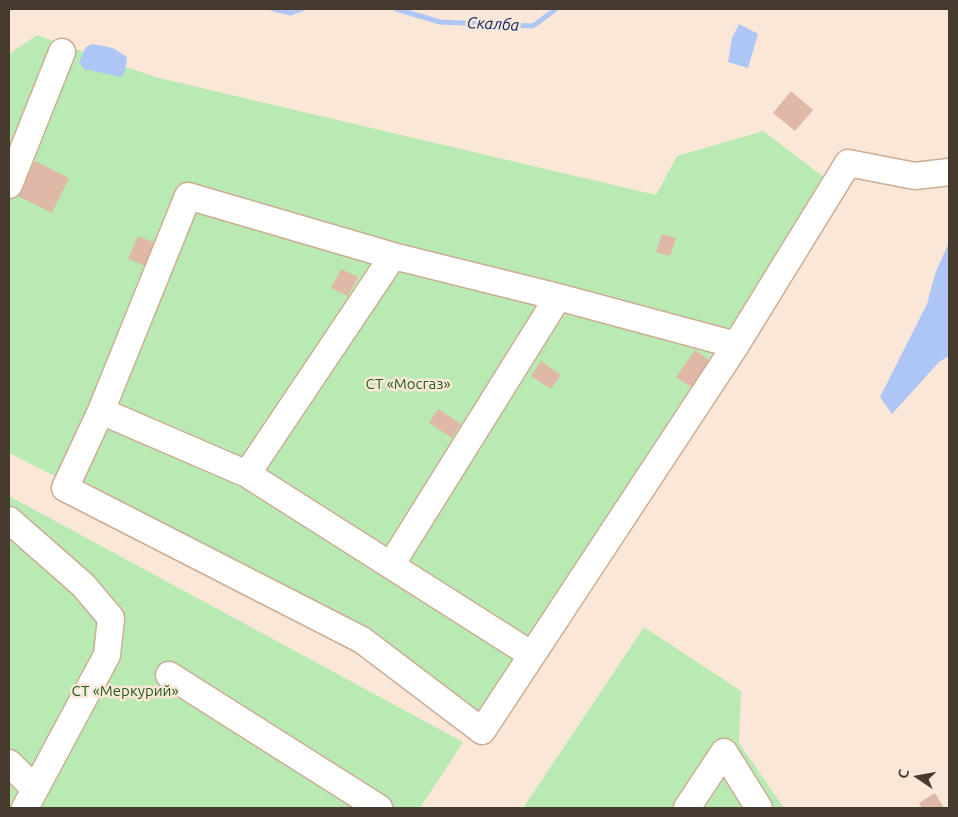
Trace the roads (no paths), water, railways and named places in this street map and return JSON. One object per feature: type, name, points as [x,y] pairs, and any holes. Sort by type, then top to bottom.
[{"type":"street","points":[[9,185],[62,52]]},
{"type":"street","points":[[736,345],[558,297],[393,256],[188,196],[101,411],[65,488],[362,640],[482,732],[736,345],[848,163],[915,176],[949,172]]},
{"type":"street","points":[[247,474],[393,256]]},
{"type":"street","points":[[391,565],[558,297]]},
{"type":"street","points":[[101,411],[247,474],[532,655]]},
{"type":"street","points":[[9,520],[83,585],[111,618],[107,655],[30,798]]},
{"type":"street","points":[[169,675],[379,808]]},
{"type":"street","points":[[687,808],[724,752],[759,808]]},
{"type":"street","points":[[9,763],[30,798]]},
{"type":"water","points":[[739,24],[758,34],[748,68],[728,62],[732,38]]},
{"type":"water","points":[[92,44],[113,48],[127,57],[125,71],[121,77],[84,69],[79,62],[86,47]]},
{"type":"water","points":[[949,242],[949,356],[939,362],[892,414],[880,397],[927,304],[935,274]]},
{"type":"waterway","name":"Скалба","points":[[273,9],[291,13],[302,9]]},
{"type":"waterway","name":"Скалба","points":[[396,9],[440,22],[533,26],[556,9]]},
{"type":"park label","name":"СТ «Мосгаз»","points":[[408,384]]},
{"type":"park label","name":"СТ «Меркурий»","points":[[125,691]]}]
